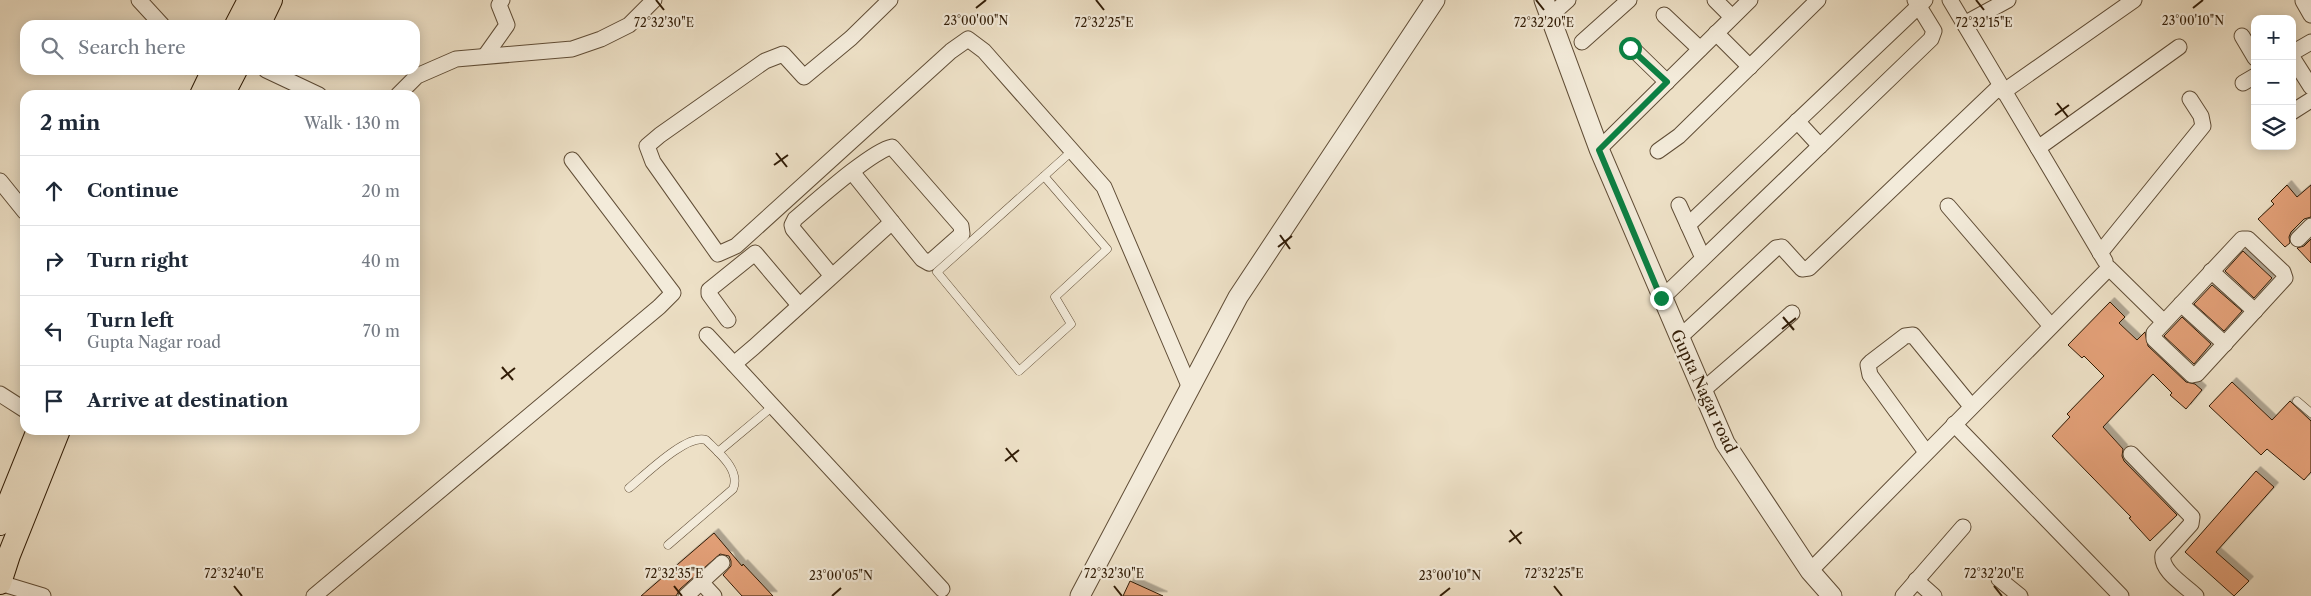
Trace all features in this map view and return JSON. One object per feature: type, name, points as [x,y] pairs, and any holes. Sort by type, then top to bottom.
[{"type":"main road","points":[[238,20],[248,0]]},
{"type":"main road","points":[[261,20],[271,0]]},
{"type":"main road","points":[[204,90],[211,75]]},
{"type":"main road","points":[[226,90],[233,75]]},
{"type":"main road","points":[[0,524],[36,435]]},
{"type":"main road","points":[[0,583],[9,555],[57,435]]},
{"type":"street","points":[[139,0],[157,20]]},
{"type":"street","points":[[486,56],[507,25],[499,5],[502,0]]},
{"type":"street","points":[[420,75],[456,59],[572,49],[601,39],[629,25],[654,0]]},
{"type":"street","points":[[890,0],[851,38],[804,77],[783,54],[765,62],[647,146],[653,162],[718,254],[736,246],[943,58],[968,39],[984,51],[1104,187],[1190,388]]},
{"type":"street","points":[[1080,596],[1238,297],[1435,0]]},
{"type":"street","points":[[1547,8],[1568,0]]},
{"type":"street","points":[[1582,42],[1629,0]]},
{"type":"street","points":[[1715,0],[1732,17]]},
{"type":"street","points":[[1599,150],[1750,0]]},
{"type":"street","points":[[1658,151],[1679,136],[1818,0]]},
{"type":"street","points":[[1950,0],[2001,89],[2109,268],[2164,322]]},
{"type":"street","points":[[1964,24],[2008,0]]},
{"type":"street","points":[[1679,338],[1776,248],[1782,247],[1802,269],[1809,268],[2001,89],[2134,0]]},
{"type":"street","points":[[2303,1],[2311,15]]},
{"type":"street","points":[[1661,298],[1933,36],[1932,27],[1919,2],[1688,226]]},
{"type":"street","name":"Gupta Nagar road","points":[[1547,8],[1599,150],[1661,298],[1725,443],[1810,571],[1832,596]]},
{"type":"street","points":[[1664,14],[1700,49]]},
{"type":"street","points":[[1716,33],[1750,67]]},
{"type":"street","points":[[2242,36],[2251,51]]},
{"type":"street","points":[[2296,51],[2311,42]]},
{"type":"street","points":[[2038,148],[2179,47]]},
{"type":"street","points":[[1630,48],[1667,82]]},
{"type":"street","points":[[2294,60],[2311,87]]},
{"type":"street","points":[[277,75],[308,90]]},
{"type":"street","points":[[403,90],[419,75]]},
{"type":"street","points":[[2100,253],[2203,126],[2200,116],[2190,99]]},
{"type":"street","points":[[2296,109],[2311,100]]},
{"type":"street","points":[[1797,121],[1820,146]]},
{"type":"street","points":[[832,276],[793,229],[792,225],[795,219],[852,172],[892,147],[961,226],[962,234],[929,262],[922,259],[852,172]]},
{"type":"street","points":[[314,596],[659,307],[673,293],[572,160]]},
{"type":"street","points":[[0,181],[20,206]]},
{"type":"street","points":[[1678,205],[1703,258]]},
{"type":"street","points":[[1948,206],[2051,326]]},
{"type":"street","points":[[734,364],[892,222]]},
{"type":"street","points":[[2298,239],[2311,226]]},
{"type":"street","points":[[2248,239],[2283,272],[2285,278],[2197,374],[2192,375],[2154,339],[2154,333],[2164,322],[2239,241],[2248,239]]},
{"type":"street","points":[[728,320],[709,294],[709,290],[755,253],[799,305]]},
{"type":"street","points":[[1810,571],[2109,268]]},
{"type":"street","points":[[2211,271],[2255,311]]},
{"type":"street","points":[[2181,304],[2225,344]]},
{"type":"street","points":[[1702,391],[1792,312]]},
{"type":"street","points":[[707,335],[942,594]]},
{"type":"street","points":[[1926,452],[1870,375],[1868,365],[1905,336],[1913,335],[1971,406]]},
{"type":"street","points":[[0,394],[20,407]]},
{"type":"street","points":[[1954,424],[2121,596]]},
{"type":"street","points":[[2131,454],[2192,517],[2191,524],[2164,555],[2162,560],[2165,567],[2196,596]]},
{"type":"street","points":[[1903,596],[1963,527]]},
{"type":"street","points":[[686,596],[722,563]]},
{"type":"street","points":[[1999,579],[2020,596]]},
{"type":"street","points":[[1916,580],[1934,596]]},
{"type":"street","points":[[701,582],[714,596]]},
{"type":"street","points":[[0,583],[43,596]]},
{"type":"lane","points":[[1044,176],[1107,249],[1055,297],[1071,324],[1018,371],[937,272],[1044,176],[1072,151]]},
{"type":"lane","points":[[2297,401],[2311,413]]},
{"type":"lane","points":[[718,452],[773,406]]},
{"type":"lane","points":[[629,488],[684,444],[695,439],[706,440],[733,471],[736,483],[734,489],[668,546]]},
{"type":"building","points":[[2287,185],[2297,197],[2311,185],[2311,217],[2304,219],[2291,232],[2289,237],[2290,243],[2285,247],[2258,219],[2274,204],[2271,201]]},
{"type":"building","points":[[2311,239],[2311,263],[2297,248],[2304,246]]},
{"type":"building","points":[[2243,251],[2272,278],[2254,298],[2225,271]]},
{"type":"building","points":[[2212,285],[2242,311],[2224,331],[2194,304]]},
{"type":"building","points":[[2110,302],[2125,317],[2119,323],[2137,340],[2145,332],[2148,346],[2186,382],[2195,384],[2202,390],[2186,409],[2170,395],[2172,393],[2153,374],[2103,427],[2123,449],[2122,456],[2124,461],[2177,515],[2150,541],[2129,518],[2131,517],[2052,436],[2070,417],[2067,414],[2104,376],[2084,356],[2082,358],[2068,345]]},
{"type":"building","points":[[2182,317],[2211,344],[2194,364],[2164,336]]},
{"type":"building","points":[[2232,382],[2272,420],[2290,401],[2311,421],[2311,472],[2304,480],[2267,449],[2261,455],[2209,406]]},
{"type":"building","points":[[2256,471],[2274,487],[2216,552],[2249,581],[2234,596],[2185,552]]},
{"type":"building","points":[[714,533],[742,566],[743,564],[773,596],[742,596],[723,575],[731,566],[731,561],[729,556],[720,554],[680,589],[676,596],[641,596]]},
{"type":"building","points":[[1130,581],[1163,596],[1123,596]]},
{"type":"route","points":[[1630,48],[1667,82],[1599,150],[1661,298]]}]
